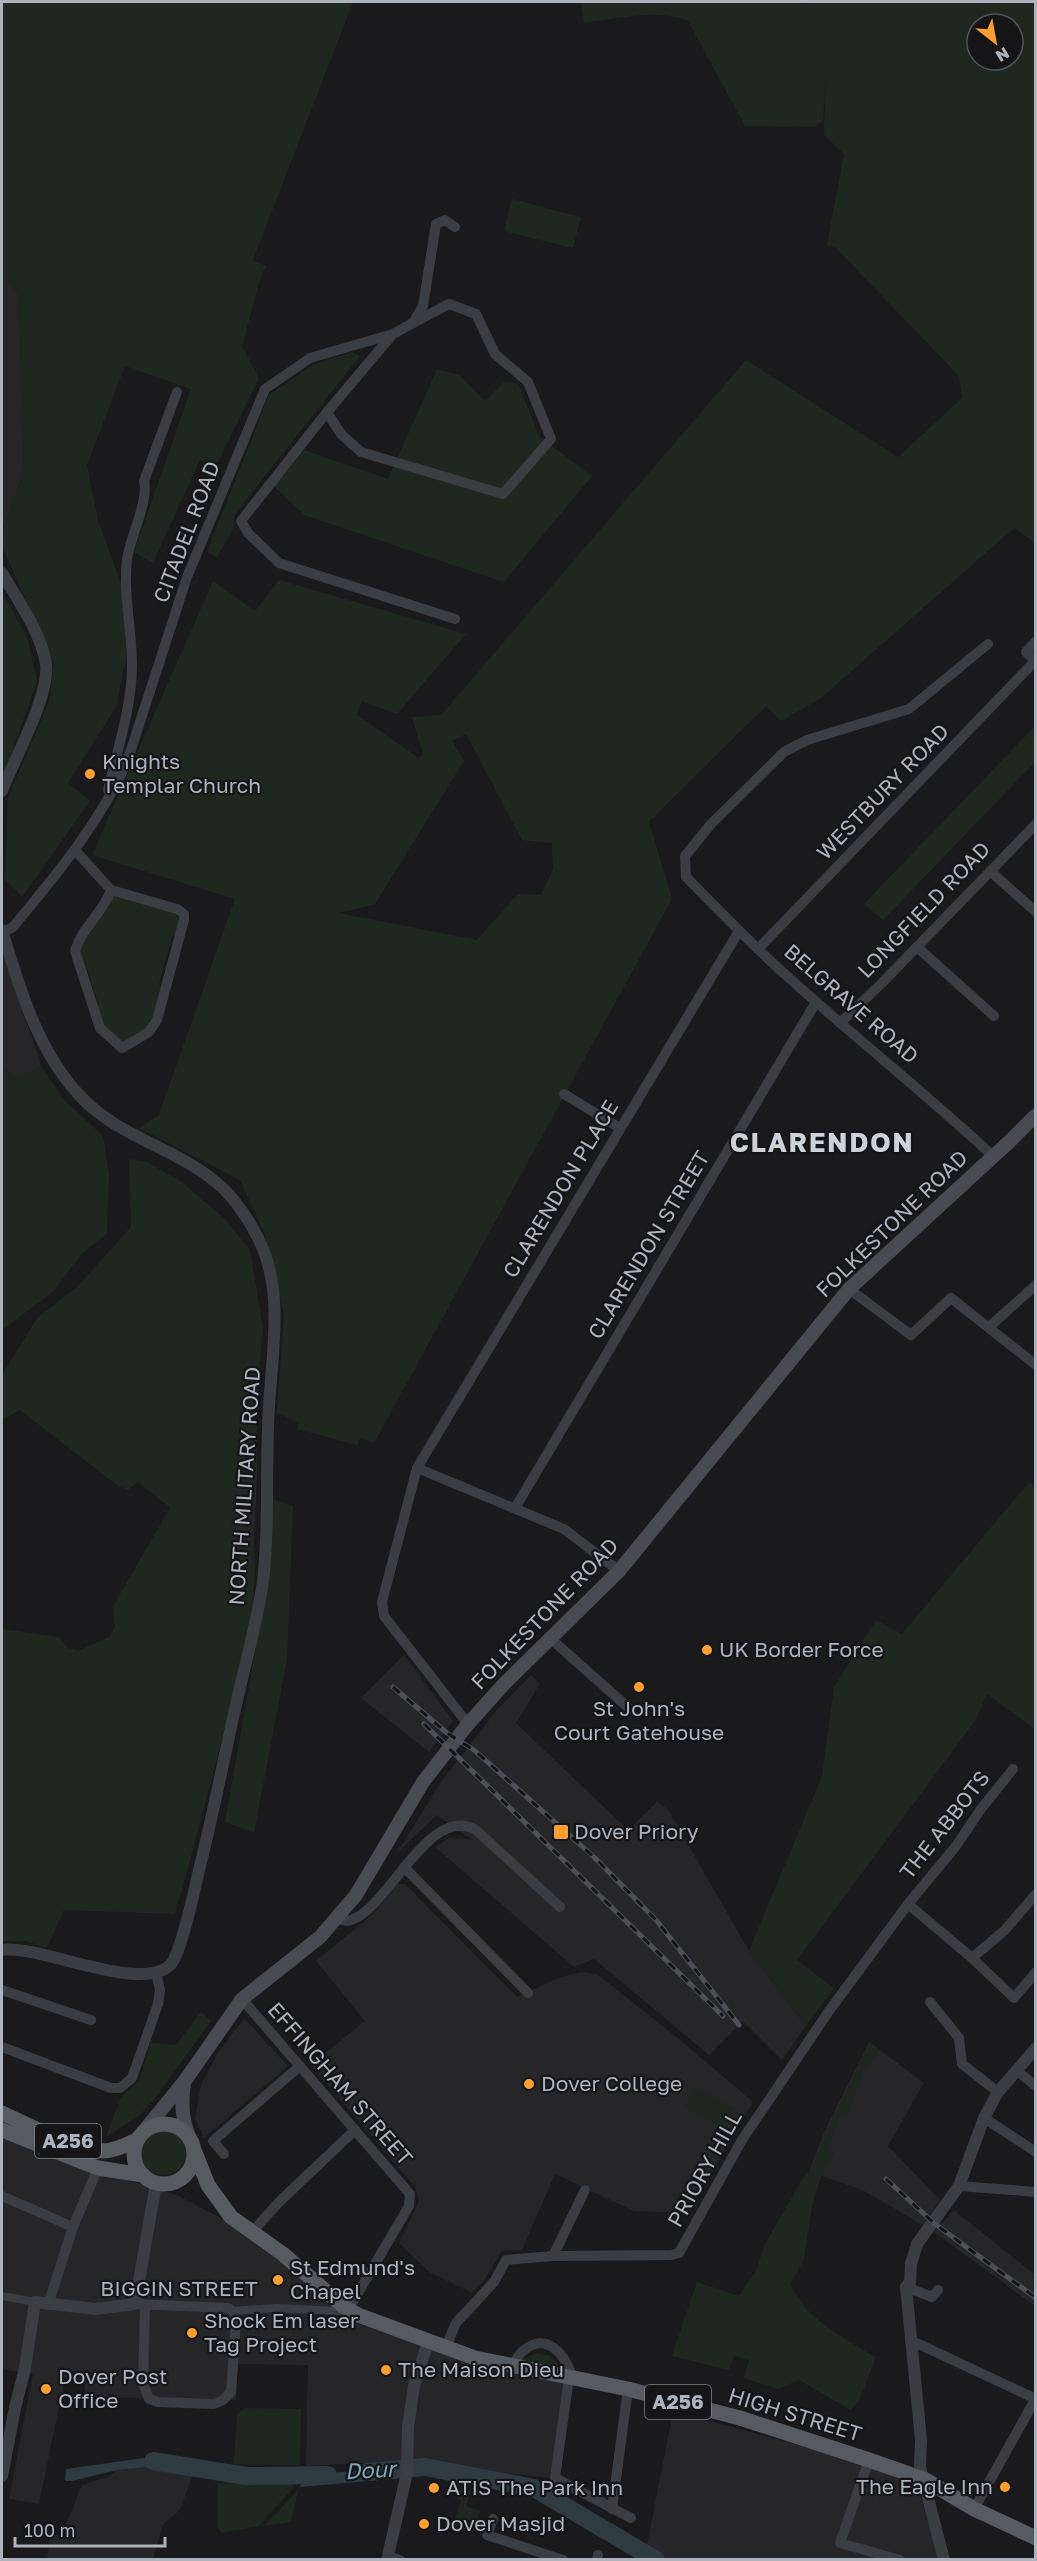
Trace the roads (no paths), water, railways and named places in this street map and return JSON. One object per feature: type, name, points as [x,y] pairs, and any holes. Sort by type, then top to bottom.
[{"type":"main road","name":"FOLKESTONE ROAD","points":[[141,2136],[184,2082],[242,1999],[301,1954],[356,1895],[423,1782],[465,1726],[504,1684],[620,1571],[849,1289],[994,1157],[1035,1115]]},
{"type":"main road","points":[[184,2082],[181,2103],[183,2120],[192,2144],[192,2166],[181,2178],[166,2184],[156,2184],[143,2175],[134,2156],[141,2136],[152,2126],[168,2124],[183,2130],[192,2144]]},
{"type":"main road","name":"A256","points":[[2,2114],[80,2146],[101,2151],[121,2147],[141,2136]]},
{"type":"main road","name":"A256","points":[[2,2130],[98,2168],[143,2175]]},
{"type":"main road","name":"A256","points":[[192,2144],[208,2185],[218,2202],[231,2217],[283,2254],[345,2308]]},
{"type":"main road","name":"HIGH STREET","points":[[345,2308],[445,2349],[512,2367],[628,2389],[740,2418],[924,2479]]},
{"type":"main road","name":"A256","points":[[924,2479],[974,2509],[1035,2538]]},
{"type":"street","points":[[413,323],[423,306],[436,224],[445,220],[455,227]]},
{"type":"street","name":"CITADEL ROAD","points":[[2,932],[13,927],[75,850],[127,762],[187,577],[265,389],[310,358],[393,334],[449,304],[476,314],[495,354],[528,382],[551,439],[503,494],[361,452],[341,434],[327,412]]},
{"type":"street","points":[[393,334],[327,412],[241,521],[248,533],[279,562],[455,619]]},
{"type":"street","points":[[106,800],[130,688],[132,666],[127,561],[135,525],[147,491],[144,481],[177,392]]},
{"type":"street","points":[[2,573],[33,627],[46,665],[43,695],[2,791]]},
{"type":"street","name":"WESTBURY ROAD","points":[[758,949],[1035,661],[1026,652],[1035,641]]},
{"type":"street","name":"BELGRAVE ROAD","points":[[988,644],[909,709],[807,741],[784,752],[704,832],[686,856],[686,877],[738,931],[816,1002],[929,1097],[994,1157]]},
{"type":"street","name":"LONGFIELD ROAD","points":[[840,1023],[917,947],[1035,824]]},
{"type":"street","points":[[75,850],[111,890],[184,914],[157,1020],[149,1032],[122,1048],[100,1028],[75,951],[79,938],[107,902],[111,890]]},
{"type":"street","points":[[990,871],[1035,912]]},
{"type":"street","name":"CLARENDON PLACE","points":[[465,1726],[384,1616],[382,1602],[417,1468],[738,931]]},
{"type":"street","name":"NORTH MILITARY ROAD","points":[[2,932],[26,1007],[55,1063],[81,1097],[120,1128],[172,1154],[217,1182],[240,1208],[270,1268],[274,1328],[268,1412],[263,1579],[251,1643],[188,1915],[170,1964],[156,1972]]},
{"type":"street","points":[[917,947],[994,1016]]},
{"type":"street","name":"CLARENDON STREET","points":[[515,1508],[816,1002]]},
{"type":"street","points":[[564,1094],[620,1128]]},
{"type":"street","points":[[988,1327],[1035,1285]]},
{"type":"street","points":[[849,1289],[911,1335],[951,1298],[1035,1365]]},
{"type":"street","points":[[417,1468],[564,1529],[620,1571]]},
{"type":"street","points":[[551,1639],[631,1710]]},
{"type":"street","name":"THE ABBOTS","points":[[908,1904],[956,1846],[981,1809],[1013,1769]]},
{"type":"street","points":[[337,1918],[351,1920],[368,1911],[404,1867],[434,1837],[454,1826],[467,1825],[476,1830],[560,1907]]},
{"type":"street","points":[[404,1867],[528,1993]]},
{"type":"street","points":[[356,1895],[368,1899],[381,1894]]},
{"type":"street","points":[[972,1958],[1004,1931],[1035,1894]]},
{"type":"street","points":[[908,1904],[972,1958],[1014,1998],[1035,1972]]},
{"type":"street","name":"PRIORY HILL","points":[[445,2349],[456,2323],[494,2282],[506,2260],[553,2256],[671,2255],[679,2253],[765,2104],[829,2011],[908,1904]]},
{"type":"street","points":[[2,1950],[23,1950],[110,1971],[156,1972],[160,1990],[158,2004],[132,2078],[120,2088],[111,2088],[2,2047]]},
{"type":"street","points":[[2,1989],[91,2020]]},
{"type":"street","name":"EFFINGHAM STREET","points":[[242,1999],[410,2194],[409,2206],[345,2308]]},
{"type":"street","points":[[930,2002],[959,2038],[962,2064],[998,2092]]},
{"type":"street","points":[[944,2559],[920,2467],[921,2440],[906,2287],[910,2282],[911,2264],[917,2244],[959,2186],[984,2118],[998,2092],[1035,2048]]},
{"type":"street","points":[[224,2154],[213,2141],[300,2066]]},
{"type":"street","points":[[1016,2070],[1035,2086]]},
{"type":"street","points":[[984,2118],[1035,2152]]},
{"type":"street","points":[[252,2232],[279,2202],[355,2130]]},
{"type":"street","points":[[2,2476],[15,2408],[42,2304],[98,2168]]},
{"type":"street","points":[[156,2184],[140,2305],[143,2383],[149,2399],[158,2402],[214,2404],[223,2400],[231,2392],[236,2320],[232,2311]]},
{"type":"street","points":[[959,2186],[1035,2192]]},
{"type":"street","points":[[553,2256],[585,2190]]},
{"type":"street","points":[[2,2196],[73,2227]]},
{"type":"street","points":[[906,2287],[932,2297],[938,2290]]},
{"type":"street","points":[[2,2296],[42,2304]]},
{"type":"street","name":"BIGGIN STREET","points":[[42,2304],[95,2309],[174,2305],[228,2308],[232,2311],[276,2308],[339,2312],[345,2308]]},
{"type":"street","points":[[910,2340],[1035,2398],[974,2509]]},
{"type":"street","points":[[400,2559],[387,2558],[407,2469],[408,2427],[414,2386],[428,2342]]},
{"type":"street","points":[[512,2367],[522,2351],[542,2344],[553,2346],[561,2353],[567,2362],[570,2377],[555,2478],[631,2518]]},
{"type":"street","points":[[612,2509],[628,2389]]},
{"type":"street","points":[[869,2460],[840,2543],[900,2559]]},
{"type":"street","points":[[493,2519],[487,2535],[534,2555],[563,2559]]},
{"type":"water","points":[[144,2458],[246,2476],[296,2474],[294,2482],[226,2480],[149,2467],[117,2470],[65,2481],[66,2469]]},
{"type":"water","points":[[392,2468],[390,2479],[300,2487],[304,2475]]},
{"type":"waterway","name":"Dour","points":[[153,2461],[246,2476],[328,2475]]},
{"type":"waterway","name":"Dour","points":[[367,2472],[425,2467],[534,2488],[656,2560]]},
{"type":"railway","points":[[393,1687],[447,1733],[474,1750],[594,1857],[656,1920],[739,2025]]},
{"type":"railway","points":[[424,1724],[723,2016]]},
{"type":"railway","points":[[886,2179],[935,2224],[1036,2298]]},
{"type":"place","name":"Knights Templar Church","points":[[90,774]]},
{"type":"place","name":"UK Border Force","points":[[707,1650]]},
{"type":"place","name":"St John's Court Gatehouse","points":[[639,1687]]},
{"type":"place","name":"Dover Priory","points":[[561,1832]]},
{"type":"place","name":"Dover College","points":[[529,2084]]},
{"type":"place","name":"St Edmund's Chapel","points":[[278,2280]]},
{"type":"place","name":"Shock Em laser Tag Project","points":[[192,2333]]},
{"type":"place","name":"The Maison Dieu","points":[[386,2370]]},
{"type":"place","name":"Dover Post Office","points":[[46,2389]]},
{"type":"place","name":"The Eagle Inn","points":[[1005,2487]]},
{"type":"place","name":"ATIS The Park Inn","points":[[434,2488]]},
{"type":"place","name":"Dover Masjid","points":[[424,2524]]},
{"type":"district","name":"CLARENDON","points":[[822,1143]]}]
